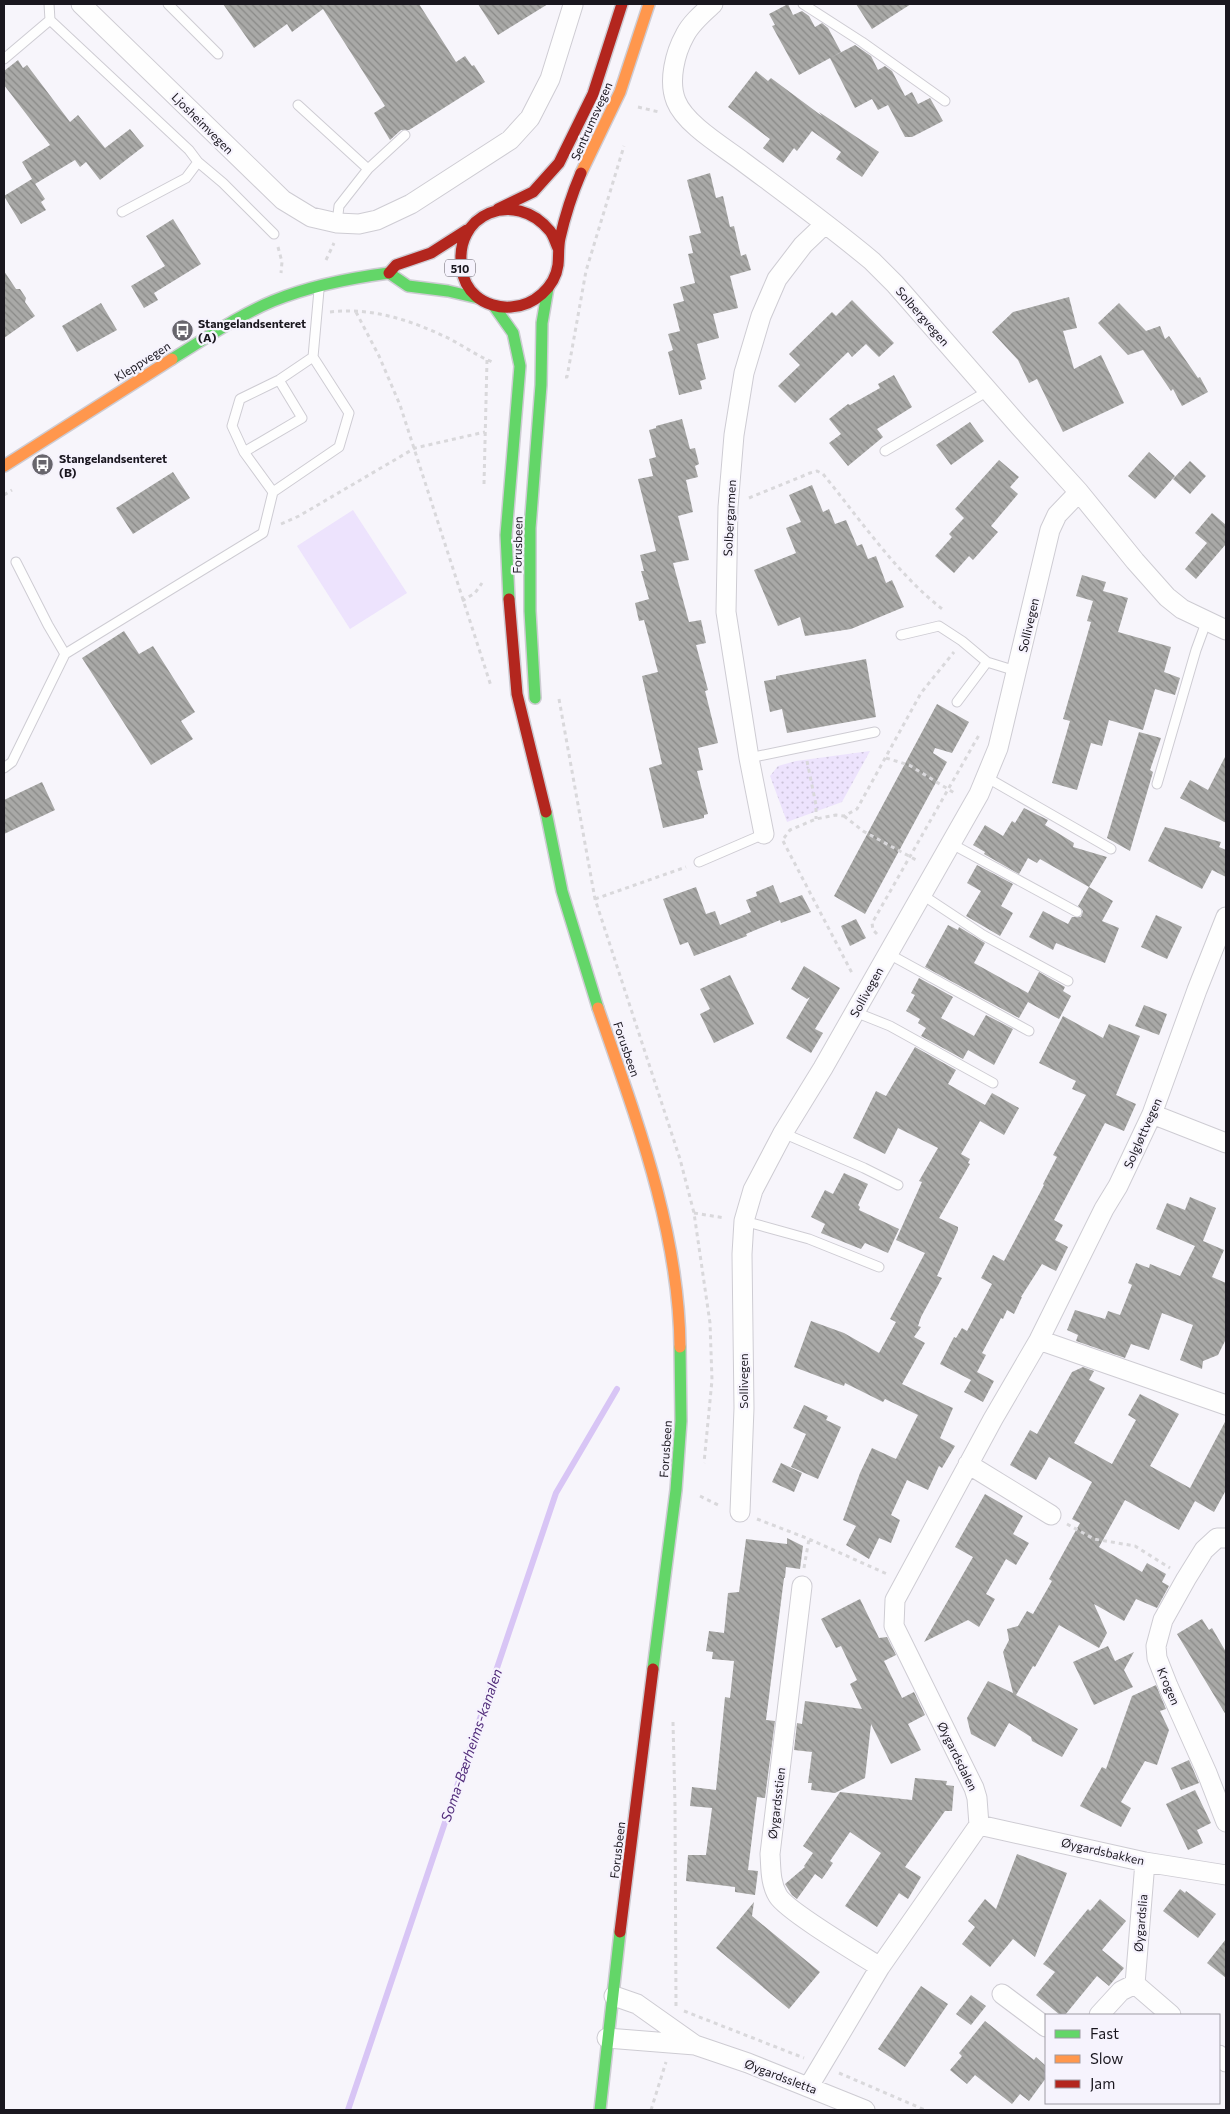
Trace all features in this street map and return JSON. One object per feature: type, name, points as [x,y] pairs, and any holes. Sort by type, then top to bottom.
[{"type":"main road","name":"Sentrumsvegen","points":[[498,209],[533,192],[559,163],[593,94],[622,4]]},
{"type":"main road","name":"Sentrumsvegen","points":[[558,248],[570,199],[616,102],[649,4]]},
{"type":"main road","points":[[498,209],[512,208],[524,211],[540,219],[551,232],[558,248]]},
{"type":"main road","name":"510","points":[[478,298],[466,285],[459,264],[460,244],[467,230],[481,216],[498,209]]},
{"type":"main road","name":"Kleppvegen","points":[[4,466],[148,373],[239,318],[273,302],[320,286],[355,277],[389,273],[396,265],[431,253],[467,230]]},
{"type":"main road","name":"510","points":[[389,273],[408,286],[448,291],[478,298],[503,308],[521,307],[536,300],[548,288],[558,266],[558,248]]},
{"type":"main road","name":"Forusbeen","points":[[535,707],[530,611],[530,528],[542,385],[542,323],[548,288]]},
{"type":"main road","name":"Forusbeen","points":[[494,306],[511,328],[518,347],[520,366],[506,535],[508,586],[517,694],[544,804],[562,891],[636,1117],[663,1210],[675,1273],[680,1320],[681,1421],[676,1490],[614,1996],[607,2038],[600,2110]]},
{"type":"main road","name":"Forusbeen","points":[[537,726],[544,804]]},
{"type":"street","name":"Ljosheimvegen","points":[[84,5],[283,200],[311,217],[337,223],[359,224],[388,216],[510,140],[530,118],[550,79],[572,4]]},
{"type":"street","name":"Solbergvegen","points":[[713,4],[685,34],[679,51],[672,81],[676,100],[685,115],[713,140],[872,261],[1078,492],[1167,597],[1182,609],[1226,630]]},
{"type":"street","name":"Solbergarmen","points":[[764,834],[749,758],[726,612],[728,507],[734,435],[744,373],[762,316],[777,279],[803,245],[825,224]]},
{"type":"street","name":"Sollivegen","points":[[740,1512],[744,1408],[742,1254],[744,1221],[753,1190],[783,1133],[855,1012],[950,842],[973,805],[998,748],[1050,530],[1057,515],[1078,492]]},
{"type":"street","name":"Solgløttvegen","points":[[1024,1366],[1039,1340],[1104,1209],[1118,1186],[1152,1114],[1197,990],[1226,921]]},
{"type":"street","points":[[1152,1114],[1226,1143]]},
{"type":"street","points":[[1039,1340],[1226,1406]]},
{"type":"street","name":"Øygardsdalen","points":[[980,1824],[978,1798],[974,1788],[894,1626],[895,1600],[968,1464],[1024,1366]]},
{"type":"street","points":[[968,1464],[1051,1515]]},
{"type":"street","name":"Krogen","points":[[1226,1538],[1218,1538],[1204,1550],[1164,1620],[1156,1646],[1157,1658],[1214,1787],[1226,1822]]},
{"type":"street","name":"Øygardsstien","points":[[802,1586],[770,1854],[772,1878],[778,1897],[784,1902],[880,1967]]},
{"type":"street","points":[[808,2086],[880,1967],[980,1824]]},
{"type":"street","name":"Øygardsbakken","points":[[980,1824],[1145,1862],[1226,1875]]},
{"type":"street","name":"Øygardslia","points":[[1135,1984],[1145,1862]]},
{"type":"street","points":[[1100,2014],[1121,1991],[1135,1984],[1169,2014]]},
{"type":"street","points":[[1002,1994],[1045,2026]]},
{"type":"street","name":"Øygardssletta","points":[[614,1996],[637,2004],[674,2028],[695,2045]]},
{"type":"street","name":"Øygardssletta","points":[[607,2038],[695,2045],[808,2086],[865,2110]]},
{"type":"lane","points":[[50,4],[50,20],[189,150],[198,162],[223,183],[274,234]]},
{"type":"lane","points":[[168,4],[218,54]]},
{"type":"lane","points":[[803,4],[862,42],[945,101]]},
{"type":"lane","points":[[4,59],[50,20]]},
{"type":"lane","points":[[298,105],[368,169]]},
{"type":"lane","points":[[337,223],[339,206],[368,169],[405,134]]},
{"type":"lane","points":[[122,212],[186,178],[198,162]]},
{"type":"lane","points":[[4,768],[12,762],[65,654],[263,533],[272,492],[339,447],[349,413],[313,357],[320,286]]},
{"type":"lane","points":[[272,492],[244,452],[232,426],[240,399],[278,380],[313,357]]},
{"type":"lane","points":[[244,452],[302,418],[278,380]]},
{"type":"lane","points":[[885,451],[988,391]]},
{"type":"lane","points":[[16,562],[65,654]]},
{"type":"lane","points":[[1157,784],[1196,650],[1207,620]]},
{"type":"lane","points":[[901,635],[939,626],[962,641],[987,662],[1016,671]]},
{"type":"lane","points":[[957,702],[987,662]]},
{"type":"lane","points":[[749,758],[875,732]]},
{"type":"lane","points":[[986,777],[1110,849]]},
{"type":"lane","points":[[699,862],[764,834]]},
{"type":"lane","points":[[950,842],[1077,912]]},
{"type":"lane","points":[[921,894],[983,935],[1068,981]]},
{"type":"lane","points":[[890,948],[1029,1031]]},
{"type":"lane","points":[[855,1012],[890,1026],[992,1083]]},
{"type":"lane","points":[[783,1133],[898,1185]]},
{"type":"lane","points":[[744,1221],[809,1239],[879,1267]]},
{"type":"path","points":[[635,107],[639,98]]},
{"type":"path","points":[[562,376],[567,377],[586,271],[624,143]]},
{"type":"path","points":[[274,234],[279,249],[283,279]]},
{"type":"path","points":[[317,313],[341,310],[375,313],[411,321],[487,360],[501,365]]},
{"type":"path","points":[[356,312],[380,356],[400,405],[493,692]]},
{"type":"path","points":[[484,490],[487,360]]},
{"type":"path","points":[[263,533],[299,516],[415,448],[485,432]]},
{"type":"path","points":[[728,507],[810,473],[824,474],[902,572],[929,599],[952,616]]},
{"type":"path","points":[[4,495],[19,486]]},
{"type":"path","points":[[462,601],[475,593],[482,585],[483,575]]},
{"type":"path","points":[[844,816],[857,808],[921,693],[962,641]]},
{"type":"path","points":[[890,948],[873,930],[872,923],[982,729]]},
{"type":"path","points":[[803,747],[816,805],[816,819]]},
{"type":"path","points":[[886,758],[909,766],[973,805]]},
{"type":"path","points":[[864,995],[782,839],[790,830],[816,819],[836,815],[844,816],[863,830],[934,872]]},
{"type":"path","points":[[595,899],[699,862]]},
{"type":"path","points":[[694,1212],[744,1221]]},
{"type":"path","points":[[740,1512],[809,1539],[877,1569],[903,1583]]},
{"type":"path","points":[[1051,1515],[1094,1539],[1134,1546],[1186,1579]]},
{"type":"path","points":[[802,1586],[809,1539]]},
{"type":"path","points":[[651,2110],[667,2059]]},
{"type":"shaded area","points":[[353,510],[407,593],[350,629],[297,546]]},
{"type":"shaded area","points":[[870,751],[842,802],[787,822],[770,776],[778,766],[796,761]]},
{"type":"building","points":[[223,4],[419,4],[456,62],[465,56],[472,66],[474,65],[485,82],[409,130],[401,130],[390,140],[374,113],[385,106],[323,9],[292,32],[287,24],[254,48]]},
{"type":"building","points":[[478,4],[548,4],[498,35]]},
{"type":"building","points":[[788,4],[793,15],[802,11],[809,16],[815,27],[822,23],[828,28],[841,52],[799,75],[772,26],[775,25],[769,14]]},
{"type":"building","points":[[856,4],[911,4],[872,29]]},
{"type":"building","points":[[855,45],[871,56],[878,70],[885,66],[892,71],[905,96],[912,92],[918,104],[930,98],[943,121],[912,137],[905,137],[888,105],[878,110],[872,99],[855,108],[830,58]]},
{"type":"building","points":[[18,60],[23,68],[27,65],[70,122],[78,115],[105,148],[130,129],[144,146],[100,180],[86,162],[80,167],[75,160],[35,184],[22,162],[50,145],[4,85],[4,71]]},
{"type":"building","points":[[756,71],[768,81],[771,78],[822,116],[819,112],[879,152],[862,177],[836,159],[841,152],[812,131],[797,151],[794,148],[783,163],[763,148],[770,139],[728,107]]},
{"type":"building","points":[[710,173],[716,198],[723,196],[730,227],[734,226],[741,256],[746,254],[751,270],[730,276],[738,308],[713,314],[719,338],[697,344],[706,379],[700,381],[702,389],[679,395],[668,352],[673,350],[668,334],[680,331],[673,304],[684,301],[680,287],[695,283],[688,254],[693,253],[689,236],[701,233],[687,180]]},
{"type":"building","points":[[32,179],[45,199],[41,202],[46,210],[21,224],[4,196]]},
{"type":"building","points":[[173,219],[201,264],[154,293],[158,300],[144,308],[131,286],[165,266],[146,236]]},
{"type":"building","points":[[4,271],[16,289],[20,289],[26,298],[25,302],[35,316],[4,338]]},
{"type":"building","points":[[1069,297],[1077,328],[1063,331],[1074,369],[1101,355],[1124,403],[1063,432],[1037,379],[1029,383],[1018,360],[992,332],[1013,312]]},
{"type":"building","points":[[852,300],[894,343],[879,357],[866,344],[852,357],[848,352],[795,403],[778,386],[800,365],[789,354],[832,312],[836,316]]},
{"type":"building","points":[[101,303],[117,330],[77,352],[62,326]]},
{"type":"building","points":[[1119,303],[1146,331],[1160,326],[1165,339],[1169,336],[1198,378],[1200,377],[1208,392],[1182,406],[1173,389],[1171,391],[1143,350],[1128,355],[1098,323]]},
{"type":"building","points":[[894,375],[912,407],[877,429],[883,437],[848,466],[829,443],[841,434],[829,419],[848,404],[850,405],[880,388],[878,384]]},
{"type":"building","points":[[682,419],[690,449],[695,448],[699,464],[695,466],[698,477],[686,480],[693,512],[678,516],[689,560],[673,563],[689,622],[701,620],[706,643],[696,645],[708,690],[705,691],[718,743],[698,748],[703,770],[697,771],[708,814],[704,815],[704,818],[663,828],[649,768],[662,764],[642,676],[658,672],[644,620],[639,621],[635,603],[649,599],[641,571],[644,571],[640,555],[656,551],[638,479],[653,476],[649,459],[656,457],[649,430],[656,428],[656,426]]},
{"type":"building","points":[[970,422],[984,441],[951,465],[936,445]]},
{"type":"building","points":[[1149,452],[1175,476],[1155,499],[1128,476]]},
{"type":"building","points":[[999,460],[1019,477],[1010,487],[1018,494],[991,526],[998,532],[973,560],[969,556],[954,573],[935,556],[952,537],[949,534],[964,518],[955,509]]},
{"type":"building","points":[[1190,461],[1206,476],[1190,494],[1173,479]]},
{"type":"building","points":[[173,472],[190,498],[133,534],[116,508]]},
{"type":"building","points":[[812,485],[823,512],[829,509],[835,524],[846,520],[857,546],[862,544],[868,559],[876,556],[886,583],[892,580],[904,607],[851,629],[805,636],[800,617],[778,626],[754,570],[796,553],[786,528],[801,522],[789,495]]},
{"type":"building","points":[[1212,513],[1226,525],[1226,544],[1196,579],[1185,569],[1207,543],[1195,533]]},
{"type":"building","points":[[1082,575],[1106,582],[1103,591],[1128,598],[1118,632],[1171,647],[1164,672],[1180,678],[1175,695],[1155,689],[1143,730],[1109,720],[1102,746],[1091,743],[1077,790],[1052,783],[1070,721],[1063,719],[1091,622],[1087,621],[1093,601],[1076,596]]},
{"type":"building","points":[[124,631],[139,654],[153,646],[195,712],[181,721],[193,739],[151,765],[82,658]]},
{"type":"building","points":[[866,659],[876,717],[787,733],[782,709],[770,712],[764,681],[776,679],[776,676]]},
{"type":"building","points":[[937,704],[969,722],[952,753],[935,748],[933,753],[947,762],[865,914],[834,896]]},
{"type":"building","points":[[1139,732],[1161,738],[1150,770],[1153,772],[1130,851],[1107,838]]},
{"type":"building","points":[[1226,755],[1226,823],[1180,798],[1190,780],[1208,790]]},
{"type":"building","points":[[42,782],[55,810],[4,834],[4,800]]},
{"type":"building","points":[[1024,808],[1048,820],[1045,825],[1074,843],[1073,847],[1107,857],[1089,887],[1040,859],[1037,863],[1028,858],[1019,874],[984,854],[985,852],[973,845],[985,825],[1003,836],[1012,821],[1015,823]]},
{"type":"building","points":[[1165,827],[1221,842],[1219,847],[1226,850],[1226,877],[1212,870],[1202,889],[1148,861]]},
{"type":"building","points":[[977,865],[1013,884],[1001,906],[1013,913],[1000,936],[966,916],[981,891],[967,883]]},
{"type":"building","points":[[773,885],[780,903],[802,895],[811,912],[781,923],[780,920],[746,934],[747,936],[694,956],[688,942],[680,945],[663,899],[696,887],[706,914],[715,911],[720,925],[751,912],[746,900],[757,896],[756,892]]},
{"type":"building","points":[[1089,887],[1113,901],[1102,921],[1119,928],[1105,963],[1056,943],[1053,950],[1029,937],[1043,911],[1068,924],[1072,917],[1081,917],[1083,911],[1078,906]]},
{"type":"building","points":[[1156,915],[1182,927],[1167,959],[1141,947]]},
{"type":"building","points":[[856,919],[866,938],[850,946],[841,926]]},
{"type":"building","points":[[948,925],[958,930],[959,927],[985,943],[974,963],[1028,993],[1039,972],[1065,987],[1063,991],[1071,996],[1059,1019],[1028,1002],[1019,1018],[925,967]]},
{"type":"building","points":[[804,966],[840,988],[815,1029],[823,1033],[811,1053],[786,1038],[810,997],[807,999],[791,989]]},
{"type":"building","points":[[730,975],[754,1024],[714,1043],[700,1014],[710,1009],[700,989]]},
{"type":"building","points":[[919,978],[953,997],[941,1018],[974,1036],[986,1015],[1013,1029],[994,1065],[968,1050],[963,1059],[921,1036],[926,1028],[918,1023],[920,1019],[906,1011],[915,995],[911,993]]},
{"type":"building","points":[[1144,1005],[1167,1014],[1159,1035],[1135,1026]]},
{"type":"building","points":[[1063,1016],[1103,1038],[1109,1024],[1140,1036],[1116,1095],[1136,1104],[1124,1131],[1105,1123],[1054,1220],[1063,1225],[1055,1240],[1068,1247],[1056,1271],[1042,1264],[1021,1297],[1014,1314],[1007,1310],[982,1353],[986,1355],[977,1372],[994,1381],[983,1402],[964,1392],[971,1380],[940,1364],[954,1337],[956,1338],[962,1328],[967,1331],[992,1284],[981,1278],[993,1255],[1004,1261],[1057,1157],[1053,1155],[1086,1095],[1072,1089],[1076,1081],[1039,1063]]},
{"type":"building","points":[[915,1047],[956,1070],[948,1084],[985,1105],[992,1093],[1019,1108],[1004,1135],[980,1121],[961,1154],[970,1159],[968,1163],[970,1164],[939,1218],[958,1227],[958,1230],[937,1276],[942,1278],[921,1317],[918,1326],[921,1327],[914,1337],[925,1343],[902,1384],[953,1408],[940,1438],[955,1446],[942,1468],[939,1466],[928,1490],[907,1480],[891,1515],[900,1520],[891,1543],[879,1538],[869,1559],[846,1545],[856,1526],[843,1520],[860,1473],[872,1448],[896,1459],[918,1415],[885,1399],[883,1402],[845,1383],[844,1386],[794,1367],[811,1321],[844,1333],[879,1353],[896,1322],[890,1319],[925,1253],[896,1240],[922,1182],[919,1181],[938,1148],[898,1128],[885,1154],[853,1138],[876,1091],[886,1096]]},
{"type":"building","points":[[844,1173],[868,1184],[858,1205],[860,1207],[859,1210],[899,1229],[888,1253],[865,1243],[861,1249],[821,1233],[825,1224],[811,1217],[825,1190],[833,1194]]},
{"type":"building","points":[[1190,1197],[1216,1208],[1203,1241],[1224,1250],[1212,1277],[1226,1283],[1226,1339],[1218,1355],[1203,1361],[1202,1369],[1180,1360],[1193,1325],[1162,1313],[1149,1350],[1131,1344],[1125,1358],[1076,1341],[1078,1335],[1067,1330],[1075,1310],[1105,1319],[1108,1311],[1120,1315],[1132,1285],[1128,1283],[1136,1263],[1149,1268],[1150,1264],[1180,1276],[1195,1246],[1156,1229],[1167,1203],[1185,1210]]},
{"type":"building","points":[[1083,1367],[1094,1371],[1089,1380],[1105,1388],[1074,1443],[1112,1464],[1136,1420],[1128,1415],[1140,1394],[1179,1414],[1150,1466],[1190,1488],[1226,1420],[1226,1490],[1214,1512],[1195,1501],[1179,1530],[1125,1500],[1099,1547],[1142,1572],[1147,1563],[1166,1574],[1162,1582],[1169,1586],[1157,1608],[1136,1599],[1124,1621],[1094,1604],[1107,1633],[1099,1648],[1059,1625],[1035,1667],[1033,1666],[1016,1695],[1078,1729],[1062,1757],[1032,1741],[1031,1737],[1009,1723],[995,1747],[971,1734],[967,1718],[988,1681],[1013,1693],[1003,1652],[1009,1640],[1007,1629],[1018,1626],[1027,1611],[1033,1614],[1052,1581],[1049,1579],[1080,1523],[1072,1519],[1092,1482],[1049,1457],[1036,1480],[1010,1465],[1030,1430],[1037,1434],[1072,1372]]},
{"type":"building","points":[[804,1405],[828,1416],[826,1420],[841,1427],[818,1479],[791,1467],[806,1434],[793,1428]]},
{"type":"building","points":[[781,1463],[802,1473],[794,1492],[772,1482]]},
{"type":"building","points":[[985,1494],[1023,1516],[1013,1534],[1029,1543],[1016,1565],[1006,1559],[986,1594],[995,1599],[979,1627],[968,1620],[924,1642],[973,1557],[955,1547]]},
{"type":"building","points":[[787,1538],[803,1546],[800,1569],[786,1567],[784,1578],[766,1720],[775,1721],[765,1798],[757,1797],[748,1870],[758,1871],[755,1895],[735,1892],[735,1887],[686,1881],[688,1855],[706,1855],[712,1808],[690,1806],[692,1787],[716,1790],[725,1697],[730,1698],[734,1661],[712,1659],[713,1652],[706,1651],[709,1631],[724,1633],[728,1593],[739,1592],[746,1539],[787,1544]]},
{"type":"building","points":[[860,1599],[879,1638],[887,1637],[896,1655],[884,1661],[902,1698],[914,1692],[925,1715],[908,1724],[921,1750],[891,1764],[871,1724],[865,1778],[835,1793],[811,1790],[812,1783],[808,1783],[812,1752],[794,1750],[797,1723],[802,1724],[805,1701],[862,1709],[850,1684],[857,1680],[841,1646],[836,1648],[821,1619]]},
{"type":"building","points":[[1202,1619],[1209,1630],[1212,1628],[1226,1652],[1226,1715],[1177,1634]]},
{"type":"building","points":[[1108,1646],[1115,1661],[1134,1652],[1124,1670],[1133,1687],[1094,1705],[1073,1662]]},
{"type":"building","points":[[1156,1685],[1166,1709],[1160,1711],[1169,1730],[1157,1765],[1145,1761],[1121,1802],[1131,1808],[1121,1827],[1080,1806],[1102,1767],[1106,1769],[1132,1696]]},
{"type":"building","points":[[1189,1760],[1199,1783],[1181,1790],[1171,1768]]},
{"type":"building","points":[[915,1778],[947,1781],[946,1785],[954,1786],[952,1811],[945,1811],[905,1867],[921,1877],[908,1899],[899,1893],[877,1927],[845,1906],[881,1853],[850,1832],[830,1861],[833,1863],[822,1879],[815,1874],[797,1899],[792,1895],[785,1884],[805,1867],[813,1853],[803,1846],[840,1792],[912,1800]]},
{"type":"building","points":[[1195,1790],[1211,1823],[1197,1830],[1203,1843],[1188,1850],[1166,1804]]},
{"type":"building","points":[[1017,1854],[1067,1873],[1035,1957],[1013,1939],[990,1967],[962,1944],[975,1927],[968,1921],[985,1899],[996,1909]]},
{"type":"building","points":[[1180,1889],[1185,1893],[1186,1891],[1216,1914],[1198,1938],[1163,1911]]},
{"type":"building","points":[[1100,1899],[1126,1921],[1102,1950],[1124,1968],[1109,1986],[1097,1976],[1066,2014],[1059,2014],[1036,1995],[1055,1972],[1043,1964],[1088,1909],[1090,1911]]},
{"type":"building","points":[[754,1902],[752,1916],[820,1972],[789,2009],[716,1948]]},
{"type":"building","points":[[1226,1939],[1226,1978],[1207,1963]]},
{"type":"building","points":[[921,1986],[948,2004],[905,2067],[878,2049]]},
{"type":"building","points":[[971,1995],[986,2006],[971,2025],[956,2014]]},
{"type":"building","points":[[985,2021],[1034,2060],[1036,2057],[1045,2065],[1045,2079],[1029,2101],[1020,2094],[1012,2104],[975,2075],[967,2084],[950,2070],[962,2056],[959,2053]]},
{"type":"waterway","name":"Soma-Bærheims-kanalen","points":[[348,2110],[556,1493],[617,1389]]},
{"type":"traffic: fast","points":[[172,359],[234,321],[273,301],[301,291],[345,280],[389,273],[408,286],[448,291],[478,298]]},
{"type":"traffic: fast","points":[[535,698],[530,611],[530,528],[541,385],[542,323],[548,288]]},
{"type":"traffic: fast","points":[[494,306],[513,333],[520,366],[506,535],[509,599]]},
{"type":"traffic: fast","points":[[546,812],[562,891],[598,1008]]},
{"type":"traffic: fast","points":[[653,1669],[676,1490],[681,1421],[680,1347]]},
{"type":"traffic: fast","points":[[600,2110],[620,1932]]},
{"type":"traffic: slow","points":[[581,173],[620,92],[649,4]]},
{"type":"traffic: slow","points":[[4,466],[172,359]]},
{"type":"traffic: slow","points":[[598,1008],[627,1091],[664,1217],[678,1303],[680,1347]]},
{"type":"traffic: jam","points":[[498,209],[533,192],[559,163],[593,94],[622,4]]},
{"type":"traffic: jam","points":[[558,248],[550,231],[536,218],[520,211],[504,210],[489,213],[476,221],[467,234],[461,250],[463,276],[468,287],[476,296],[497,306],[520,306],[542,294],[553,281],[556,273],[559,241],[566,213],[581,173]]},
{"type":"traffic: jam","points":[[389,273],[396,265],[431,253],[467,230]]},
{"type":"traffic: jam","points":[[509,599],[517,694],[546,812]]},
{"type":"traffic: jam","points":[[620,1932],[653,1669]]},
{"type":"place","name":"Stangelandsenteret (A)","points":[[182,330]]},
{"type":"place","name":"Stangelandsenteret (B)","points":[[43,465]]}]
